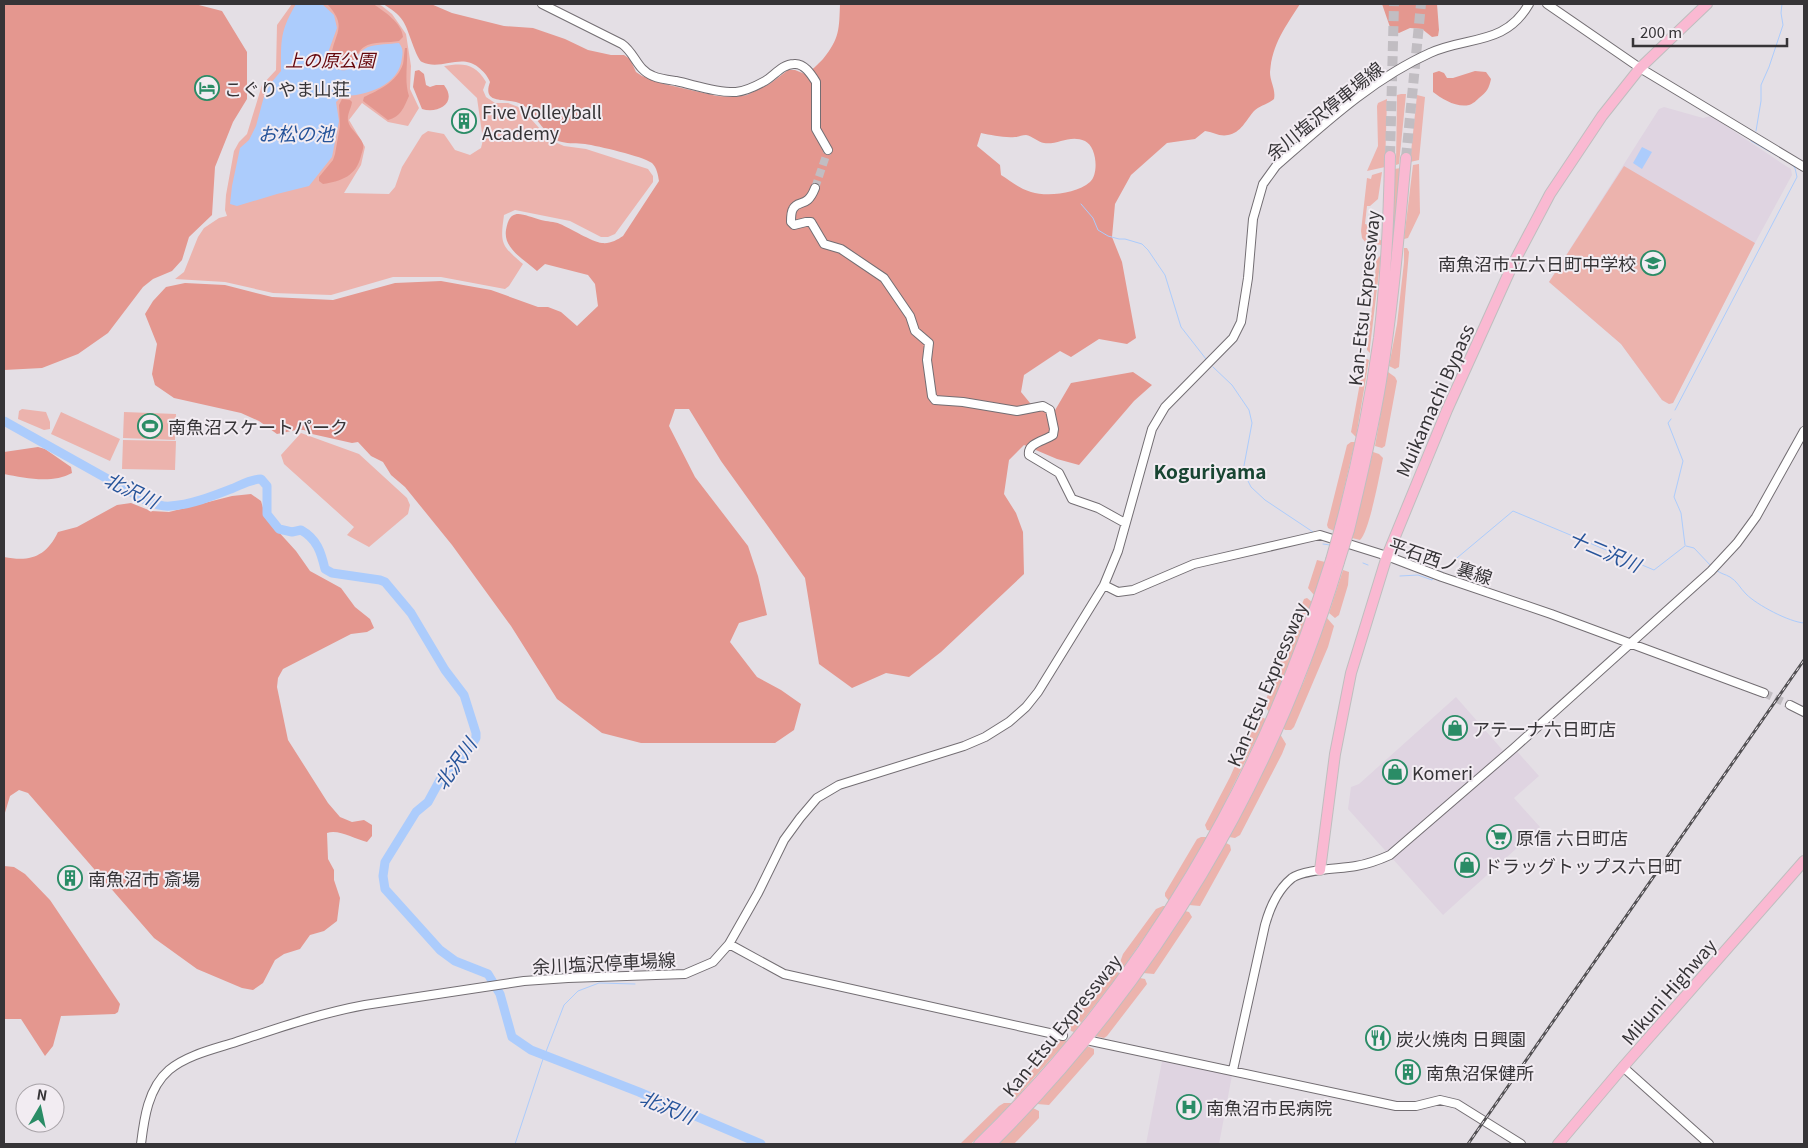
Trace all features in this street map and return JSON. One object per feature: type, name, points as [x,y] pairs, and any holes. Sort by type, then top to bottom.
[{"type":"highway","name":"Muikamachi Bypass","points":[[1320,870],[1332,770],[1345,699],[1359,644],[1387,556],[1447,410],[1530,230],[1550,194],[1602,116],[1640,68],[1707,4]]},
{"type":"highway","name":"Kan-Etsu Expressway","points":[[1345,529],[1379,337],[1388,228],[1390,156]]},
{"type":"highway","name":"Kan-Etsu Expressway","points":[[979,1144],[1022,1100],[1084,1029],[1138,957],[1188,879],[1228,811],[1263,740],[1335,561],[1367,456],[1382,373],[1394,286],[1406,158]]},
{"type":"highway","name":"Kan-Etsu Expressway","points":[[991,1144],[1090,1034],[1144,962],[1191,891],[1235,815],[1270,744],[1303,668],[1329,596],[1335,561]]},
{"type":"highway","name":"Mikuni Highway","points":[[1558,1144],[1622,1067],[1804,861]]},
{"type":"main road","points":[[542,4],[622,44],[629,49],[641,69],[654,77],[735,92],[747,90],[766,81],[787,64],[796,63],[802,65],[816,82],[816,129],[828,150]]},
{"type":"main road","name":"余川塩沢停車場線","points":[[141,1144],[151,1096],[159,1081],[169,1070],[194,1056],[266,1032],[346,1008],[506,984],[568,978],[685,974],[712,962],[729,944],[758,893],[784,840],[817,798],[839,785],[964,746],[985,737],[1010,722],[1038,692],[1104,586],[1118,551],[1152,429],[1165,407],[1233,338],[1241,322],[1248,278],[1253,219],[1258,198],[1268,175],[1282,160],[1371,87],[1429,53],[1442,48],[1480,40],[1504,30],[1522,16],[1529,4]]},
{"type":"main road","points":[[1546,4],[1640,68],[1804,167]]},
{"type":"main road","points":[[814,188],[811,198],[806,203],[798,204],[793,210],[791,222],[794,225],[811,222],[824,244],[841,249],[884,278],[910,316],[915,330],[929,343],[927,360],[932,396],[935,400],[963,402],[1017,411],[1043,406],[1050,410],[1054,429],[1053,435],[1031,446],[1028,451],[1029,455],[1059,474],[1072,499],[1098,508],[1125,523]]},
{"type":"main road","points":[[1233,1070],[1269,909],[1279,892],[1293,877],[1320,870],[1356,866],[1390,855],[1514,748],[1711,571],[1738,543],[1756,518],[1804,431]]},
{"type":"main road","name":"平石西ノ裏線","points":[[1104,586],[1118,592],[1133,590],[1194,564],[1320,535],[1387,556],[1764,693]]},
{"type":"main road","points":[[1790,705],[1804,712]]},
{"type":"main road","points":[[729,944],[784,974],[1063,1036]]},
{"type":"main road","points":[[1091,1041],[1396,1106],[1416,1106],[1440,1100],[1457,1104],[1521,1144]]},
{"type":"main road","points":[[1622,1067],[1709,1144]]},
{"type":"shaded area","points":[[4,4],[195,4],[222,11],[247,52],[247,99],[233,122],[215,167],[212,215],[189,237],[182,260],[172,271],[153,279],[143,287],[108,333],[78,354],[42,368],[4,370]]},
{"type":"shaded area","points":[[327,4],[373,4],[396,22],[403,37],[399,41],[368,45],[361,49],[348,67],[337,66],[331,60],[339,25],[334,12]]},
{"type":"shaded area","points":[[383,4],[431,4],[452,13],[504,26],[533,28],[565,39],[588,50],[611,55],[624,55],[630,59],[636,72],[664,84],[717,96],[734,97],[747,95],[771,83],[788,70],[795,70],[805,74],[815,67],[829,52],[836,39],[839,27],[840,4],[1300,4],[1280,36],[1271,62],[1270,72],[1274,99],[1256,109],[1240,129],[1233,134],[1222,135],[1205,131],[1195,139],[1167,143],[1131,175],[1115,204],[1112,237],[1122,262],[1136,338],[1127,344],[1099,339],[1071,357],[1060,351],[1024,375],[1021,392],[1030,403],[1054,412],[1071,383],[1133,372],[1152,385],[1134,401],[1079,465],[1057,459],[1024,445],[1009,460],[1004,494],[1016,513],[1023,532],[1024,574],[941,652],[909,677],[886,673],[852,688],[819,664],[805,578],[721,461],[689,409],[675,409],[669,426],[695,477],[748,546],[758,576],[767,615],[739,623],[730,642],[757,677],[801,704],[794,730],[775,743],[641,743],[602,733],[557,699],[511,626],[452,545],[405,487],[391,475],[383,462],[371,456],[358,442],[352,443],[312,434],[304,430],[277,434],[259,421],[241,413],[174,398],[155,385],[152,374],[157,344],[145,314],[153,301],[166,287],[185,283],[225,285],[272,297],[333,300],[395,283],[441,281],[491,290],[538,307],[548,307],[561,312],[577,326],[598,306],[595,284],[588,275],[545,264],[537,271],[516,253],[511,248],[506,237],[508,222],[511,217],[519,214],[558,223],[598,242],[613,241],[623,236],[659,181],[654,165],[647,160],[620,152],[591,145],[565,143],[556,140],[523,105],[517,102],[498,100],[489,95],[490,82],[488,77],[471,63],[458,62],[436,65],[422,62],[417,56],[403,21],[397,13]],"holes":[[[981,133],[1006,137],[1026,135],[1044,143],[1080,139],[1089,144],[1092,149],[1096,167],[1095,173],[1090,182],[1069,192],[1045,194],[1027,191],[1001,175],[1000,165],[977,146]]]},
{"type":"shaded area","points":[[1382,4],[1437,4],[1438,36],[1432,37],[1422,29],[1410,28],[1399,33],[1391,30]]},
{"type":"shaded area","points":[[405,48],[407,48],[406,79],[409,96],[399,114],[388,120],[363,101],[364,97],[387,85],[396,76],[403,64]]},
{"type":"shaded area","points":[[419,70],[424,74],[426,85],[430,87],[444,85],[449,97],[444,106],[434,110],[422,109],[413,87],[415,71]]},
{"type":"shaded area","points":[[1439,71],[1444,73],[1447,78],[1475,71],[1486,72],[1491,79],[1484,94],[1472,104],[1464,106],[1445,100],[1433,92],[1433,73]]},
{"type":"shaded area","points":[[342,99],[352,102],[348,121],[362,141],[363,150],[359,163],[352,173],[342,179],[323,184],[319,181],[319,177],[333,160],[335,154],[340,126],[339,105]]},
{"type":"shaded area","name":"南魚沼市立六日町中学校","points":[[1664,107],[1703,118],[1711,116],[1791,169],[1792,175],[1673,403],[1669,404],[1662,400],[1621,344],[1549,282],[1659,109]]},
{"type":"shaded area","points":[[38,447],[45,449],[71,467],[72,473],[47,479],[4,474],[4,452]]},
{"type":"shaded area","points":[[251,494],[261,501],[266,518],[296,551],[310,571],[341,588],[355,607],[370,619],[374,628],[367,632],[351,634],[283,669],[278,678],[277,687],[288,740],[328,803],[340,817],[352,822],[364,820],[372,825],[372,836],[367,842],[342,833],[327,833],[328,859],[334,870],[334,880],[340,898],[337,921],[324,931],[310,935],[300,949],[284,954],[275,960],[263,983],[253,990],[242,988],[197,969],[154,938],[28,793],[19,790],[10,796],[4,816],[4,557],[22,559],[36,556],[48,547],[58,532],[77,527],[117,505],[131,503],[151,511],[169,512],[232,496]]},
{"type":"shaded area","points":[[1456,697],[1506,754],[1514,748],[1539,776],[1514,798],[1540,827],[1443,915],[1348,809],[1351,787],[1359,784]]},
{"type":"shaded area","points":[[4,866],[14,867],[25,874],[50,900],[120,1004],[118,1012],[115,1014],[61,1016],[53,1046],[45,1056],[21,1019],[4,1019]]},
{"type":"shaded area","name":"南魚沼市民病院","points":[[1163,1056],[1233,1070],[1219,1144],[1146,1144]]},
{"type":"green space","name":"上の原公園","points":[[292,4],[378,4],[392,14],[406,34],[411,66],[410,89],[419,108],[408,126],[388,122],[362,103],[349,120],[365,147],[361,165],[344,193],[389,194],[395,187],[402,167],[422,135],[428,131],[444,134],[455,150],[470,155],[481,148],[483,140],[477,98],[444,66],[457,65],[468,66],[477,71],[486,82],[483,90],[486,97],[495,103],[508,103],[521,108],[550,140],[564,146],[586,149],[648,169],[653,176],[653,182],[615,234],[608,237],[601,237],[570,221],[515,210],[504,215],[502,238],[506,248],[523,264],[505,289],[441,277],[393,277],[331,295],[273,293],[225,282],[175,279],[184,272],[198,237],[204,228],[219,218],[227,216],[225,210],[226,195],[234,151],[247,134],[262,85],[276,70],[277,25]]},
{"type":"green space","points":[[1406,94],[1399,164],[1396,165],[1397,95]]},
{"type":"green space","points":[[1417,95],[1425,97],[1419,160],[1410,162]]},
{"type":"green space","points":[[1387,99],[1385,167],[1367,171],[1378,146],[1377,106],[1378,103]]},
{"type":"green space","points":[[1419,164],[1420,213],[1408,238],[1404,239],[1413,165]]},
{"type":"green space","name":"南魚沼市立六日町中学校","points":[[1624,166],[1755,243],[1673,403],[1669,404],[1662,400],[1621,344],[1549,282]]},
{"type":"green space","points":[[1401,168],[1394,241],[1392,242],[1394,169]]},
{"type":"green space","points":[[1382,172],[1378,199],[1370,206],[1367,206],[1365,224],[1369,225],[1369,233],[1382,241],[1381,245],[1366,243],[1362,238],[1361,231],[1367,178],[1371,179],[1372,175]]},
{"type":"green space","points":[[1404,248],[1407,248],[1409,252],[1399,367],[1395,369],[1389,366],[1397,324]]},
{"type":"green space","points":[[1381,255],[1370,353],[1367,347],[1376,260]]},
{"type":"green space","points":[[1369,360],[1356,437],[1351,432],[1364,361]]},
{"type":"green space","points":[[1388,372],[1397,381],[1385,446],[1382,448],[1375,446]]},
{"type":"green space","points":[[22,409],[46,412],[50,422],[50,429],[44,430],[18,419],[19,411]]},
{"type":"green space","points":[[61,412],[120,439],[110,461],[51,434]]},
{"type":"green space","name":"南魚沼スケートパーク","points":[[124,412],[176,414],[175,440],[123,438]]},
{"type":"green space","points":[[301,433],[359,454],[407,498],[410,505],[408,514],[369,547],[347,535],[354,527],[284,464],[281,455]]},
{"type":"green space","points":[[123,440],[176,441],[175,470],[122,469]]},
{"type":"green space","points":[[1355,442],[1334,531],[1328,528],[1327,525],[1347,445]]},
{"type":"green space","points":[[1373,452],[1383,458],[1367,526],[1360,540],[1352,538]]},
{"type":"green space","points":[[1317,560],[1325,562],[1314,595],[1308,588]]},
{"type":"green space","points":[[1343,570],[1349,572],[1348,585],[1339,615],[1335,618],[1329,613]]},
{"type":"green space","points":[[1307,598],[1312,602],[1269,712],[1264,705],[1304,599]]},
{"type":"green space","points":[[1327,618],[1334,626],[1328,647],[1294,727],[1291,730],[1285,730],[1283,728],[1304,681]]},
{"type":"green space","points":[[1261,717],[1266,719],[1211,831],[1207,830],[1205,825],[1230,777],[1255,721]]},
{"type":"green space","points":[[1280,734],[1286,744],[1282,754],[1240,835],[1235,838],[1229,837],[1260,778]]},
{"type":"green space","points":[[1207,837],[1169,901],[1165,893],[1197,839]]},
{"type":"green space","points":[[1226,843],[1230,845],[1231,850],[1200,906],[1189,905]]},
{"type":"green space","points":[[1166,906],[1122,968],[1119,965],[1123,954],[1156,909]]},
{"type":"green space","points":[[1185,911],[1189,912],[1192,917],[1154,974],[1143,973]]},
{"type":"green space","points":[[1116,972],[1120,973],[1074,1032],[1071,1031],[1069,1026],[1071,1022],[1106,978]]},
{"type":"green space","points":[[1140,978],[1145,979],[1147,984],[1107,1036],[1104,1038],[1095,1036]]},
{"type":"green space","points":[[1059,1040],[1067,1041],[1015,1099],[1012,1099],[1011,1095],[1013,1092]]},
{"type":"green space","points":[[1087,1046],[1094,1049],[1094,1054],[1049,1105],[1037,1104]]},
{"type":"green space","points":[[1004,1103],[1012,1103],[971,1144],[960,1144],[999,1106]]},
{"type":"green space","points":[[1033,1108],[1039,1111],[1039,1118],[1014,1144],[998,1144]]},
{"type":"water","name":"お松の池","points":[[296,4],[322,4],[334,15],[337,28],[329,50],[329,64],[337,69],[348,69],[358,55],[368,47],[399,43],[403,52],[400,68],[395,76],[380,87],[361,94],[342,96],[336,102],[339,121],[332,157],[309,186],[237,206],[230,204],[240,148],[249,140],[256,126],[266,89],[281,71],[282,36]]},
{"type":"water","points":[[1642,147],[1652,152],[1642,169],[1633,163]]},
{"type":"waterway","points":[[1756,131],[1761,101],[1761,85],[1783,25],[1782,4]]},
{"type":"waterway","points":[[1675,410],[1797,177],[1795,168],[1790,163],[1751,140]]},
{"type":"waterway","name":"十二沢川","points":[[1081,204],[1093,218],[1098,230],[1108,236],[1142,244],[1148,250],[1165,275],[1181,327],[1206,359]]},
{"type":"waterway","name":"十二沢川","points":[[1213,367],[1232,385],[1249,410],[1252,423],[1243,471],[1251,487],[1265,500],[1313,532]]},
{"type":"waterway","points":[[1671,419],[1668,423],[1683,461],[1674,497],[1681,513],[1685,545]]},
{"type":"waterway","name":"北沢川","points":[[4,421],[147,501],[161,506],[193,502],[250,481],[261,479],[267,486],[267,514],[279,529],[292,532],[301,530],[311,538],[320,552],[325,569],[332,573],[385,582],[411,613],[445,670],[464,695],[476,733],[476,738],[470,747],[440,780],[428,802],[416,812],[385,862],[383,876],[385,889],[440,950],[455,961],[488,974],[500,994],[512,1037],[531,1050],[639,1092],[761,1144]]},
{"type":"waterway","name":"十二沢川","points":[[1439,573],[1513,511],[1654,570],[1685,546]]},
{"type":"waterway","name":"十二沢川","points":[[1323,544],[1330,545]]},
{"type":"waterway","name":"十二沢川","points":[[1686,546],[1694,548],[1711,566]]},
{"type":"waterway","name":"十二沢川","points":[[1363,563],[1368,565]]},
{"type":"waterway","name":"十二沢川","points":[[1716,570],[1732,579],[1746,594],[1765,608],[1790,620],[1804,623]]},
{"type":"waterway","name":"十二沢川","points":[[1400,576],[1418,575],[1432,580],[1434,577]]},
{"type":"waterway","points":[[515,1144],[542,1062],[564,1005],[578,991],[599,983],[635,984]]},
{"type":"tunnel","points":[[1390,156],[1394,4]]},
{"type":"tunnel","points":[[1406,158],[1421,4]]},
{"type":"tunnel","points":[[815,188],[828,150]]},
{"type":"tunnel","points":[[1764,693],[1790,705]]},
{"type":"railway","points":[[1468,1144],[1804,660]]},
{"type":"place","name":"こぐりやま山荘","points":[[207,88]]},
{"type":"place","name":"Five Volleyball Academy","points":[[464,121]]},
{"type":"place","name":"南魚沼市立六日町中学校","points":[[1653,263]]},
{"type":"place","name":"南魚沼スケートパーク","points":[[150,426]]},
{"type":"place","name":"アテーナ六日町店","points":[[1455,728]]},
{"type":"place","name":"Komeri","points":[[1395,772]]},
{"type":"place","name":"原信 六日町店","points":[[1499,837]]},
{"type":"place","name":"ドラッグトップス六日町","points":[[1467,865]]},
{"type":"place","name":"南魚沼市 斎場","points":[[70,878]]},
{"type":"place","name":"炭火焼肉 日興園","points":[[1378,1038]]},
{"type":"place","name":"南魚沼保健所","points":[[1408,1072]]},
{"type":"place","name":"南魚沼市民病院","points":[[1189,1107]]},
{"type":"district","name":"Koguriyama","points":[[1210,470]]}]
